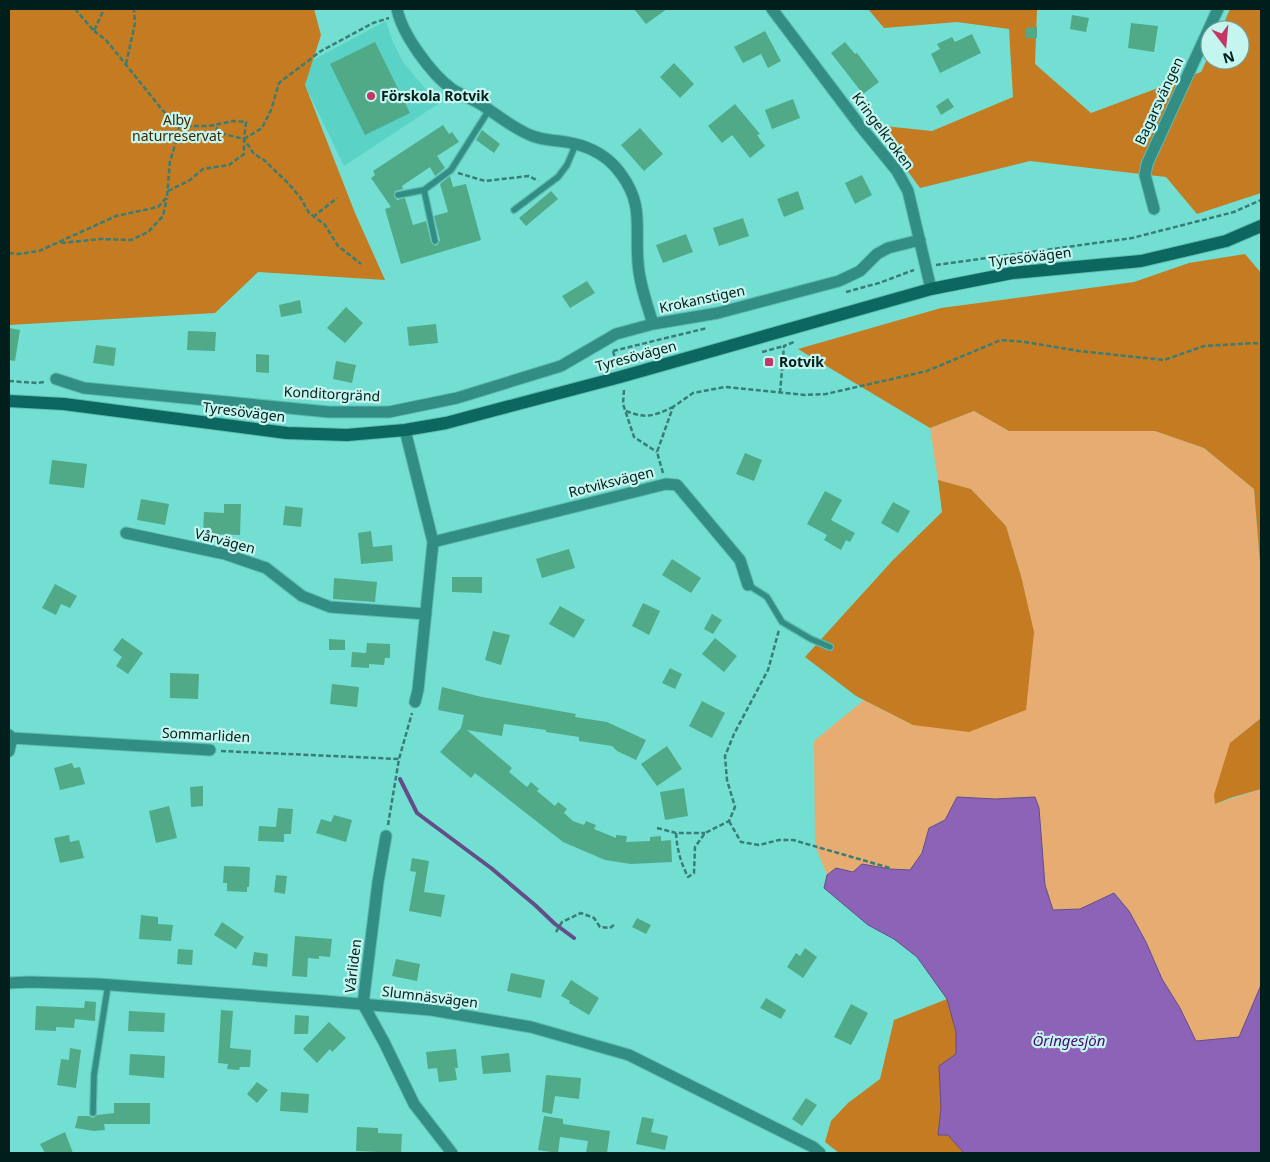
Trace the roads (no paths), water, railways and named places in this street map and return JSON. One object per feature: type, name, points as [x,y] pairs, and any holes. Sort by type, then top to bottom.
[{"type":"main road","name":"Tyresövägen","points":[[9,400],[64,404],[287,433],[347,435],[405,430],[446,422],[611,379],[931,289],[1012,273],[1140,261],[1226,241],[1261,226]]},
{"type":"street","name":"Kringelkroken","points":[[772,9],[861,127],[897,171],[908,191],[931,289]]},
{"type":"street","name":"Bagarsvängen","points":[[1154,209],[1145,175],[1147,164],[1218,9]]},
{"type":"street","name":"Krokanstigen","points":[[398,12],[410,38],[431,70],[452,89],[530,136],[587,147],[603,156],[620,172],[629,186],[638,220],[638,262],[641,283],[653,324],[718,313],[839,281],[860,271],[877,254],[888,248],[920,240]]},
{"type":"street","name":"Konditorgränd","points":[[56,379],[84,388],[329,412],[390,412],[457,398],[561,366],[616,334],[653,324]]},
{"type":"street","points":[[405,430],[433,542],[418,690],[415,702]]},
{"type":"street","name":"Rotviksvägen","points":[[433,542],[666,484],[677,485],[740,560],[748,585]]},
{"type":"street","name":"Vårvägen","points":[[126,533],[233,556],[266,568],[302,596],[330,606],[426,614]]},
{"type":"street","name":"Sommarliden","points":[[9,751],[10,737],[210,750]]},
{"type":"street","name":"Vårliden","points":[[386,836],[378,882],[363,1004],[414,1104],[452,1153]]},
{"type":"street","name":"Slumnäsvägen","points":[[9,984],[29,982],[108,985],[363,1004],[431,1010],[531,1027],[629,1055],[813,1147],[820,1153]]},
{"type":"lane","points":[[398,195],[424,190],[451,170],[489,110]]},
{"type":"lane","points":[[514,210],[558,177],[567,165],[576,144]]},
{"type":"lane","points":[[424,190],[435,241]]},
{"type":"lane","points":[[748,585],[767,597],[782,622],[811,639],[830,647]]},
{"type":"lane","points":[[93,1113],[94,1075],[108,985]]},
{"type":"water","name":"Öringesjön","points":[[957,797],[995,799],[1035,797],[1039,808],[1045,885],[1053,910],[1080,909],[1114,893],[1129,911],[1146,942],[1162,979],[1180,1008],[1196,1041],[1239,1037],[1261,985],[1261,1153],[964,1153],[948,1135],[938,1135],[941,1108],[939,1066],[956,1054],[956,1032],[947,999],[917,957],[894,939],[868,925],[824,888],[827,875],[836,868],[853,872],[862,864],[910,870],[922,853],[929,828],[945,820]]},
{"type":"waterway","points":[[400,779],[417,813],[491,868],[555,924],[574,938]]},
{"type":"place","name":"Förskola Rotvik","points":[[371,96]]},
{"type":"place","name":"Rotvik","points":[[769,362]]},
{"type":"park label","name":"Alby naturreservat","points":[[177,128]]}]
